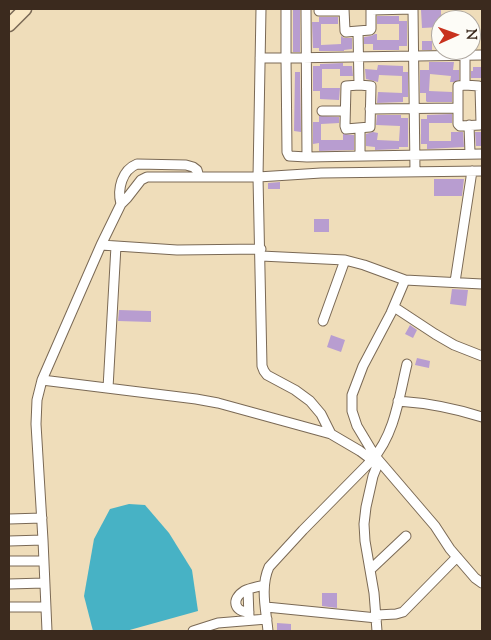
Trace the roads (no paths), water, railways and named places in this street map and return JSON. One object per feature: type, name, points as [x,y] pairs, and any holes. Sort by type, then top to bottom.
[{"type":"street","points":[[9,25],[25,9]]},
{"type":"street","points":[[261,9],[258,177],[262,366],[267,376],[295,390],[310,401],[321,414],[331,434]]},
{"type":"street","points":[[286,9],[288,155],[292,157],[307,157],[482,154]]},
{"type":"street","points":[[306,9],[307,157]]},
{"type":"street","points":[[320,11],[344,10],[344,31],[358,31],[371,29],[371,9],[413,9],[415,171]]},
{"type":"street","points":[[358,31],[359,86]]},
{"type":"street","points":[[260,58],[431,56]]},
{"type":"street","points":[[464,60],[465,86]]},
{"type":"street","points":[[346,86],[359,86],[371,86],[370,127],[346,129],[346,86]]},
{"type":"street","points":[[458,86],[465,86],[480,86],[480,124],[460,126],[458,124],[458,86]]},
{"type":"street","points":[[370,109],[458,108]]},
{"type":"street","points":[[322,111],[345,111]]},
{"type":"street","points":[[470,125],[470,154]]},
{"type":"street","points":[[360,128],[360,156]]},
{"type":"street","points":[[121,204],[119,189],[121,182],[130,167],[137,164],[193,167],[197,170],[199,177]]},
{"type":"street","points":[[455,282],[472,171]]},
{"type":"street","points":[[47,631],[36,424],[37,400],[42,380],[101,245],[121,204],[141,180],[147,177],[258,177],[321,173],[482,171]]},
{"type":"street","points":[[101,245],[261,253],[345,260],[405,280],[482,284]]},
{"type":"street","points":[[108,388],[116,246]]},
{"type":"street","points":[[323,321],[345,260]]},
{"type":"street","points":[[405,280],[394,307],[362,366],[352,395],[352,411],[357,426],[375,459],[435,526],[475,578],[482,583]]},
{"type":"street","points":[[394,307],[435,334],[482,356]]},
{"type":"street","points":[[268,631],[264,585],[269,567],[303,530],[375,459],[392,423],[407,364]]},
{"type":"street","points":[[42,380],[218,403],[331,434],[375,459]]},
{"type":"street","points":[[398,401],[451,408],[482,416]]},
{"type":"street","points":[[375,459],[365,515],[365,541],[371,569],[377,631]]},
{"type":"street","points":[[9,518],[42,518]]},
{"type":"street","points":[[371,569],[406,536]]},
{"type":"street","points":[[9,541],[43,540]]},
{"type":"street","points":[[266,607],[377,616],[396,614],[403,612],[457,556]]},
{"type":"street","points":[[9,561],[44,561]]},
{"type":"street","points":[[9,584],[44,583]]},
{"type":"street","points":[[264,585],[239,595],[236,603],[237,607],[249,616],[267,619]]},
{"type":"street","points":[[9,607],[46,607]]},
{"type":"street","points":[[193,631],[249,616]]},
{"type":"water","points":[[129,504],[145,505],[169,533],[192,570],[198,611],[126,631],[93,631],[84,596],[94,539],[110,509]]}]
